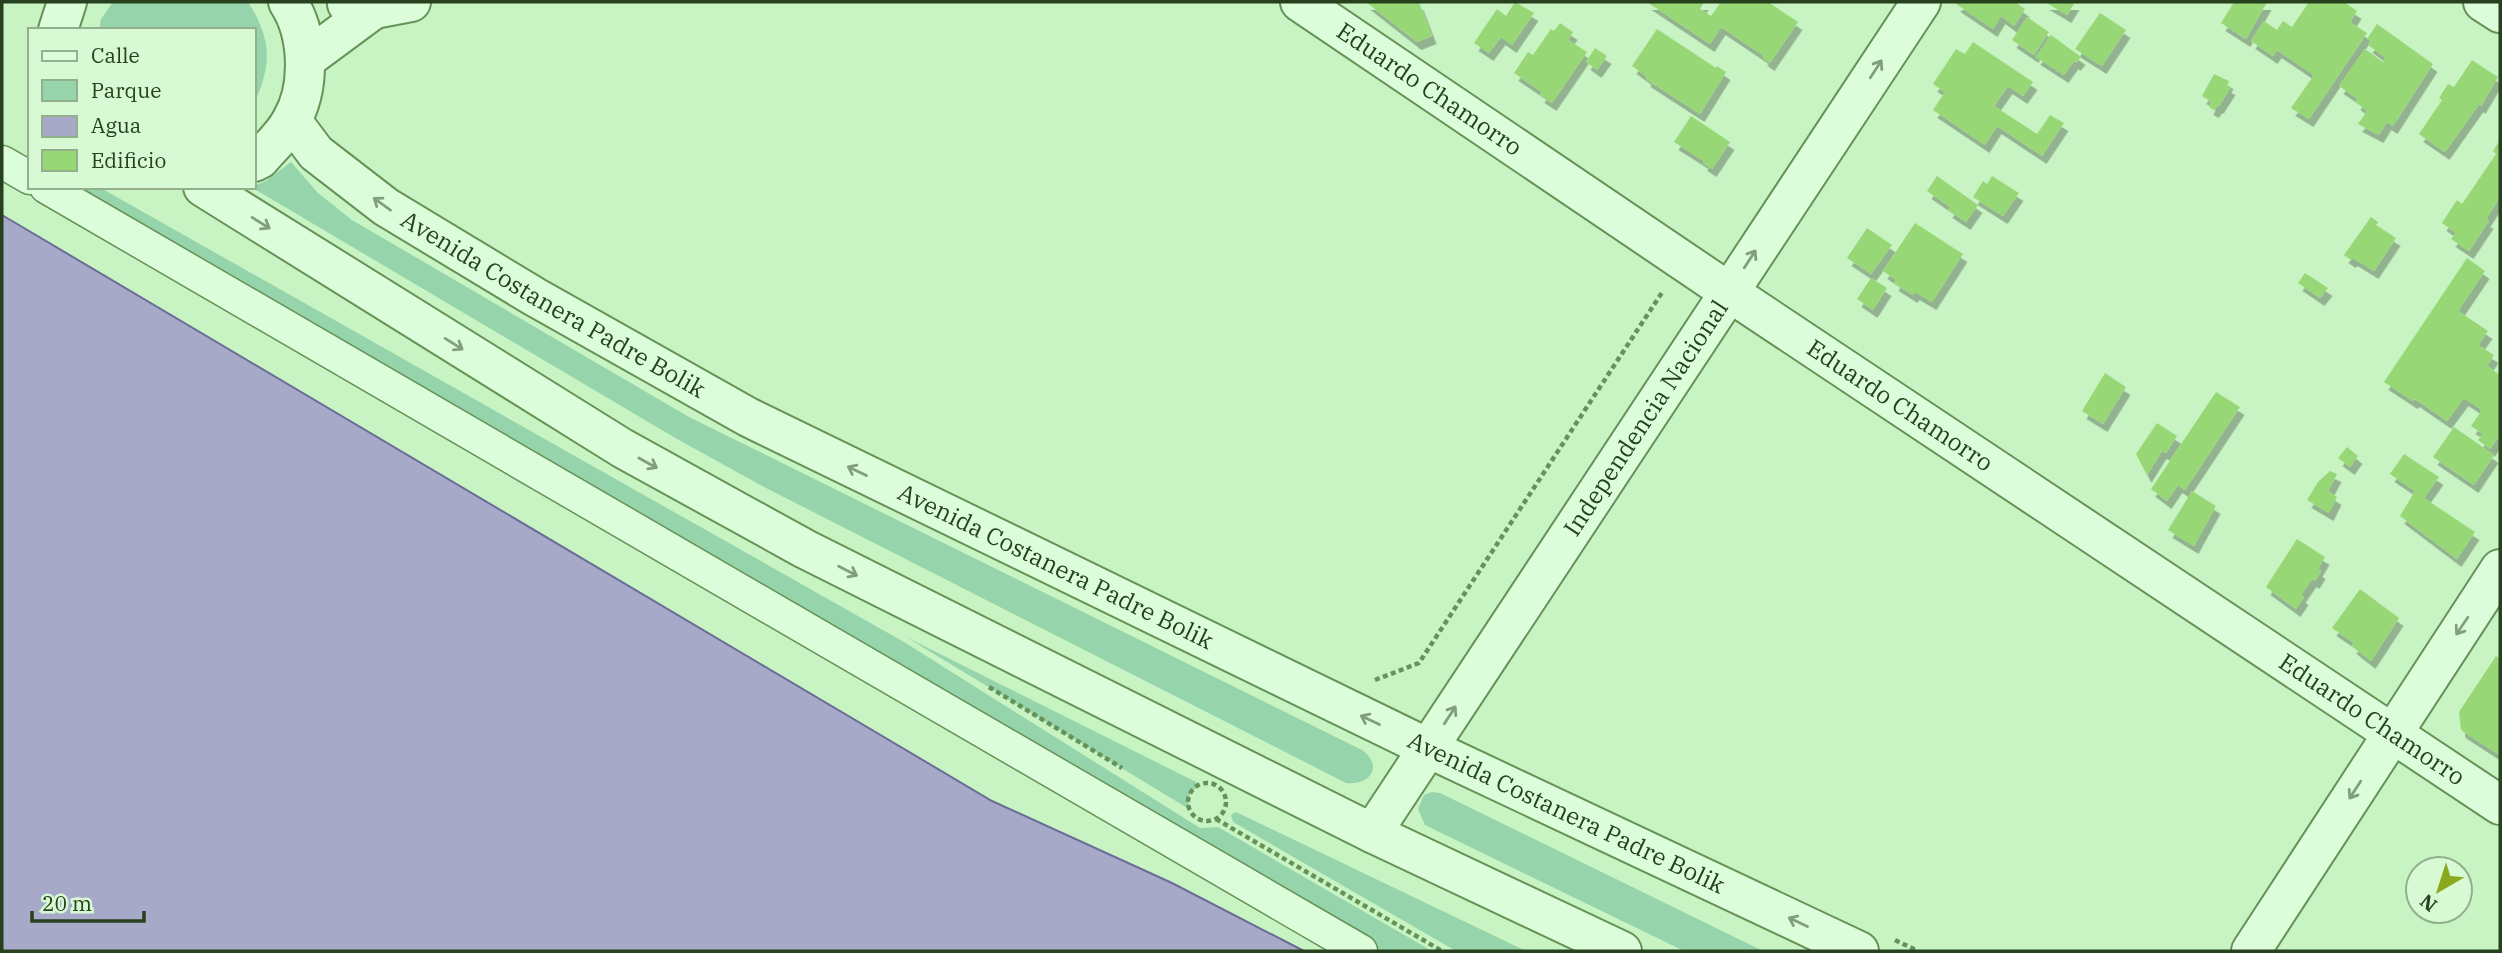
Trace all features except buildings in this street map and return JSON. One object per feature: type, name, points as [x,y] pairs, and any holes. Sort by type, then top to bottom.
[{"type":"street","points":[[59,28],[67,2]]},
{"type":"street","points":[[256,161],[292,121],[301,94],[305,60],[295,13],[288,2]]},
{"type":"street","points":[[305,60],[356,5],[411,2]]},
{"type":"street","name":"Eduardo Chamorro","points":[[1300,2],[1729,292],[2500,805]]},
{"type":"street","name":"Independencia Nacional","points":[[1372,833],[1921,2]]},
{"type":"street","points":[[2483,2],[2500,13]]},
{"type":"street","name":"Avenida Costanera Padre Bolik","points":[[292,121],[316,153],[386,207],[535,297],[748,417],[1428,748],[1876,945]]},
{"type":"street","points":[[2,162],[28,177]]},
{"type":"street","points":[[49,189],[1361,951]]},
{"type":"street","points":[[206,189],[610,441],[719,503],[817,555],[1372,833],[1622,951]]},
{"type":"street","points":[[2251,951],[2500,569]]},
{"type":"path","points":[[1367,683],[1419,663],[1665,287]]},
{"type":"path","points":[[1216,819],[1225,811],[1224,793],[1211,783],[1197,785],[1188,797],[1189,809],[1197,818],[1203,821],[1216,819],[1442,951]]},
{"type":"path","points":[[1876,945],[1917,951]]},
{"type":"green space","points":[[113,2],[248,2],[262,28],[267,52],[264,77],[256,99],[256,28],[99,28],[101,19]]},
{"type":"green space","points":[[291,162],[318,193],[352,220],[689,417],[1362,750],[1372,762],[1371,774],[1362,781],[1346,783],[766,488],[677,439],[254,189],[256,185],[266,181]]},
{"type":"green space","points":[[59,189],[103,189],[904,642],[1200,828],[1218,827],[1432,951],[1370,951]]},
{"type":"green space","points":[[906,637],[1200,784],[1190,793],[1189,809]]},
{"type":"green space","points":[[1440,793],[1763,951],[1684,951],[1425,825],[1418,809],[1424,795]]},
{"type":"green space","points":[[1236,812],[1526,951],[1456,951],[1233,822],[1231,815]]},
{"type":"water","points":[[2,215],[992,801],[1172,883],[1304,951],[2,951]]}]
